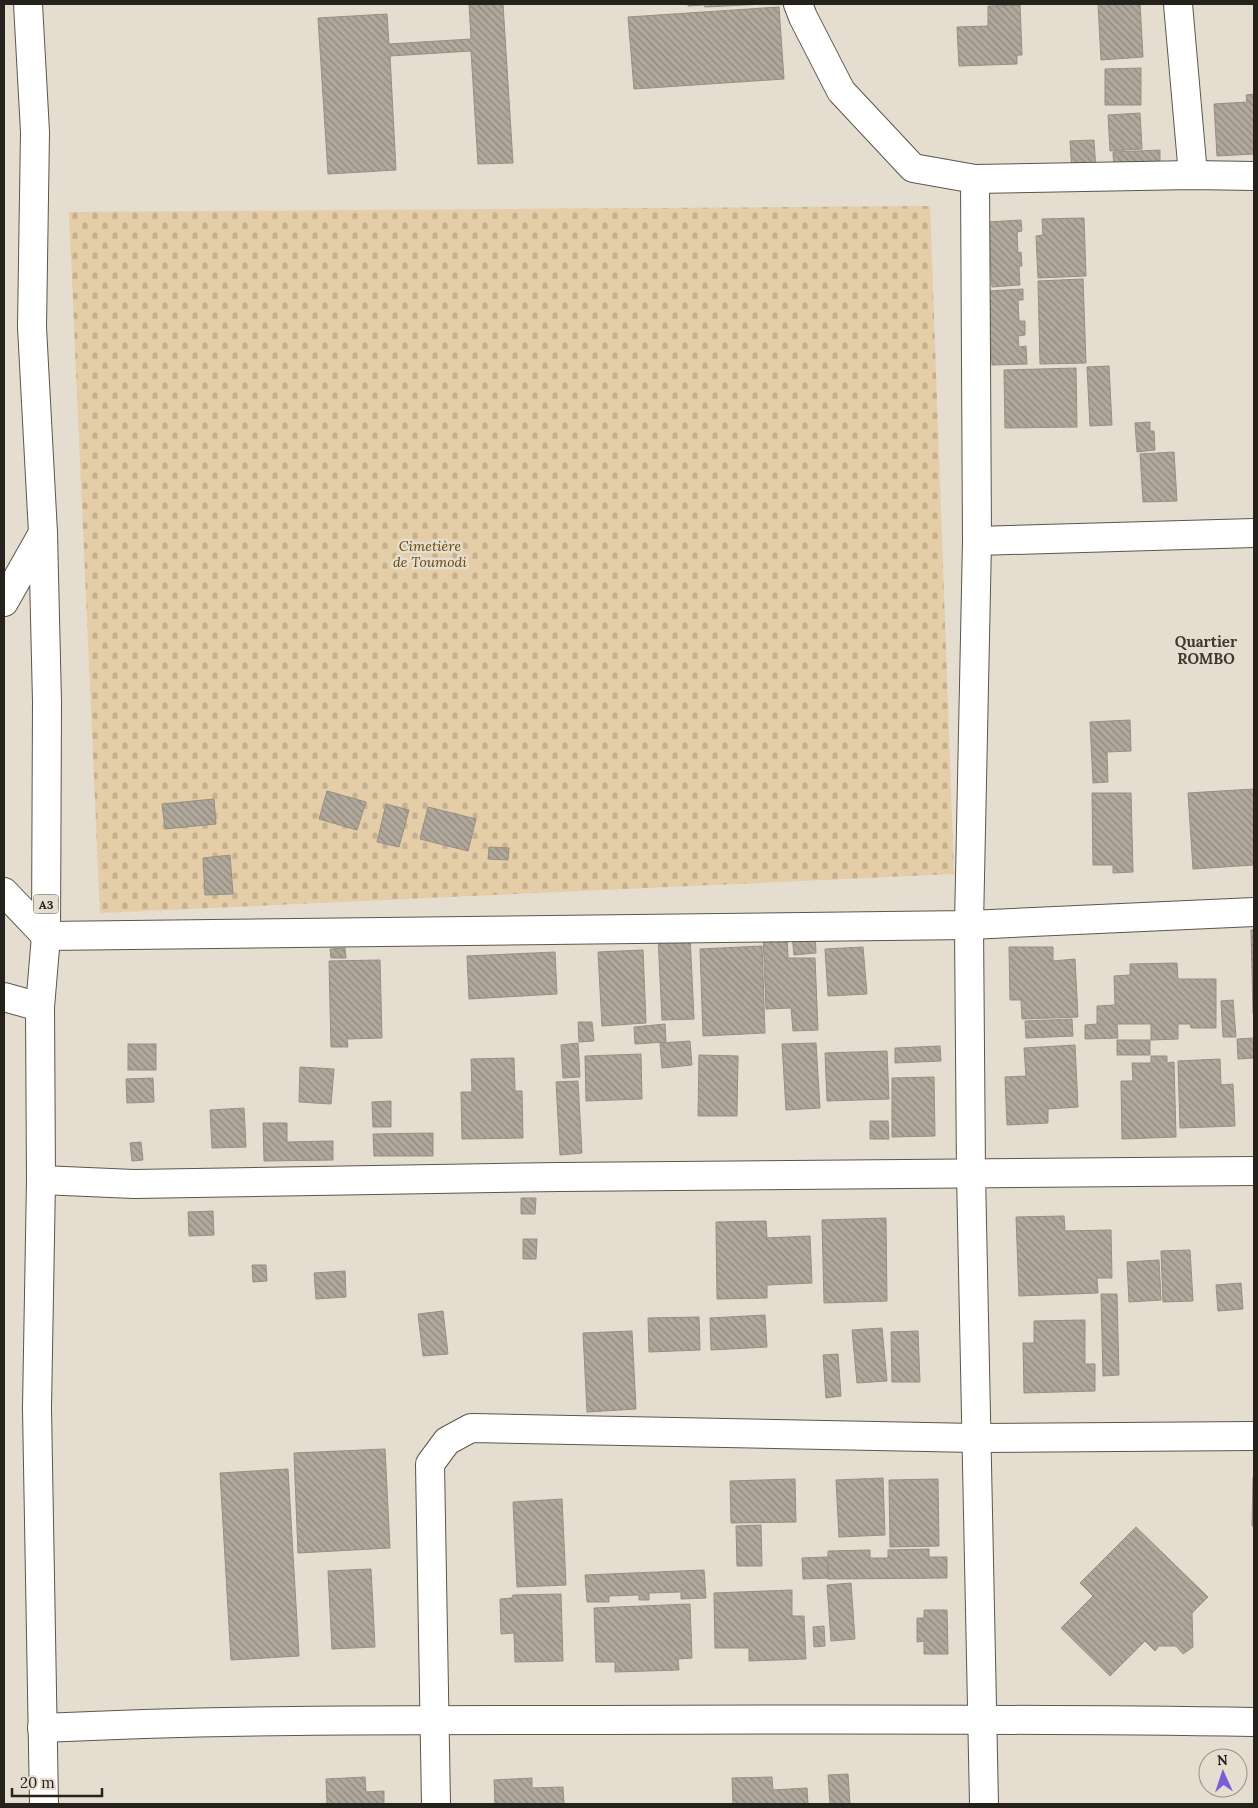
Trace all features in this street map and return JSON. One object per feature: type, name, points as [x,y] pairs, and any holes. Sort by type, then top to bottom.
[{"type":"street","name":"A3","points":[[28,4],[35,132],[32,327],[43,533],[47,702],[46,936],[40,1007],[41,1180],[37,1408],[44,1804]]},
{"type":"street","points":[[798,4],[841,91],[913,168],[976,179],[1193,175],[1254,176]]},
{"type":"street","points":[[1178,4],[1193,175]]},
{"type":"street","points":[[976,179],[976,541],[969,925],[971,1173],[984,1804]]},
{"type":"street","points":[[4,602],[43,533]]},
{"type":"street","points":[[976,541],[1254,533]]},
{"type":"street","points":[[4,892],[46,936],[969,925],[1254,912]]},
{"type":"street","points":[[4,997],[40,1007]]},
{"type":"street","points":[[41,1180],[134,1184],[549,1177],[1254,1171]]},
{"type":"street","points":[[436,1804],[430,1464],[447,1441],[471,1428],[976,1438],[1254,1436]]},
{"type":"street","points":[[42,1728],[155,1723],[434,1720],[982,1719],[1254,1722]]},
{"type":"green space","name":"Cimetière de Toumodi","points":[[930,206],[954,874],[100,913],[69,212]]},
{"type":"building","points":[[469,4],[503,4],[513,163],[478,164],[471,51],[390,56],[396,170],[328,174],[318,18],[387,14],[389,44],[471,39]]},
{"type":"building","points":[[688,4],[765,4],[705,7],[704,5],[688,6]]},
{"type":"building","points":[[1098,4],[1140,4],[1143,57],[1101,60]]},
{"type":"building","points":[[1020,5],[1022,55],[1017,55],[1017,64],[959,66],[957,27],[988,26],[988,6]]},
{"type":"building","points":[[779,7],[784,79],[634,89],[628,17]]},
{"type":"building","points":[[1141,68],[1141,105],[1105,105],[1105,69]]},
{"type":"building","points":[[1254,94],[1254,154],[1217,156],[1214,104],[1247,102],[1246,95]]},
{"type":"building","points":[[1140,113],[1142,149],[1110,151],[1108,115]]},
{"type":"building","points":[[1094,140],[1096,171],[1072,173],[1070,141]]},
{"type":"building","points":[[1160,150],[1160,168],[1114,171],[1113,152]]},
{"type":"building","points":[[1084,218],[1086,276],[1038,278],[1036,236],[1043,235],[1042,219]]},
{"type":"building","points":[[1021,220],[1022,231],[1017,232],[1018,253],[1021,252],[1022,266],[1019,266],[1020,285],[992,287],[988,222]]},
{"type":"building","points":[[1083,279],[1086,363],[1040,364],[1038,281]]},
{"type":"building","points":[[1023,289],[1023,300],[1018,300],[1019,321],[1025,321],[1025,335],[1018,336],[1019,347],[1026,346],[1027,364],[992,365],[988,291]]},
{"type":"building","points":[[1109,366],[1112,425],[1090,426],[1087,367]]},
{"type":"building","points":[[1076,368],[1077,427],[1005,428],[1004,370]]},
{"type":"building","points":[[1150,422],[1150,431],[1154,431],[1155,450],[1137,452],[1135,423]]},
{"type":"building","points":[[1174,452],[1177,501],[1143,502],[1140,454]]},
{"type":"building","points":[[1130,720],[1131,751],[1107,752],[1108,782],[1093,783],[1090,722]]},
{"type":"building","points":[[1254,789],[1254,865],[1193,869],[1188,793]]},
{"type":"building","points":[[327,791],[366,802],[357,830],[319,819]]},
{"type":"building","points":[[1092,793],[1131,793],[1133,872],[1113,873],[1113,865],[1093,865]]},
{"type":"building","points":[[214,799],[216,824],[165,829],[162,804]]},
{"type":"building","points":[[386,804],[409,810],[399,847],[377,842]]},
{"type":"building","points":[[428,807],[476,819],[468,851],[420,839]]},
{"type":"building","points":[[489,847],[509,848],[508,860],[488,859]]},
{"type":"building","points":[[230,855],[233,894],[205,895],[203,858]]},
{"type":"building","points":[[1251,930],[1254,930],[1254,1014],[1253,1014]]},
{"type":"building","points":[[787,932],[788,958],[815,958],[818,1030],[793,1031],[791,1008],[766,1009],[763,933]]},
{"type":"building","points":[[815,934],[816,953],[794,955],[792,935]]},
{"type":"building","points":[[690,935],[694,1019],[662,1020],[658,936]]},
{"type":"building","points":[[762,946],[765,1033],[703,1036],[700,949]]},
{"type":"building","points":[[863,947],[867,994],[828,996],[825,949]]},
{"type":"building","points":[[1009,947],[1053,947],[1053,961],[1075,959],[1078,1017],[1022,1019],[1021,1000],[1010,1000]]},
{"type":"building","points":[[345,948],[346,958],[331,958],[330,949]]},
{"type":"building","points":[[643,950],[646,1023],[602,1026],[598,952]]},
{"type":"building","points":[[555,952],[557,994],[469,999],[467,956]]},
{"type":"building","points":[[380,960],[382,1038],[347,1039],[348,1047],[331,1047],[329,961]]},
{"type":"building","points":[[1177,963],[1178,979],[1216,979],[1216,1028],[1191,1028],[1190,1024],[1178,1024],[1178,1039],[1151,1040],[1151,1024],[1117,1024],[1118,1038],[1085,1039],[1085,1025],[1097,1024],[1097,1006],[1115,1005],[1114,976],[1130,975],[1130,964]]},
{"type":"building","points":[[1233,1000],[1236,1037],[1223,1037],[1221,1001]]},
{"type":"building","points":[[1072,1019],[1073,1036],[1026,1038],[1025,1021]]},
{"type":"building","points":[[578,1022],[592,1022],[594,1041],[579,1042]]},
{"type":"building","points":[[665,1024],[666,1042],[635,1044],[634,1027]]},
{"type":"building","points":[[1254,1038],[1254,1058],[1238,1059],[1237,1039]]},
{"type":"building","points":[[1117,1040],[1150,1040],[1150,1055],[1117,1055]]},
{"type":"building","points":[[690,1041],[692,1065],[662,1068],[660,1043]]},
{"type":"building","points":[[578,1043],[580,1077],[563,1078],[561,1045]]},
{"type":"building","points":[[816,1043],[820,1108],[786,1110],[782,1044]]},
{"type":"building","points":[[128,1044],[156,1044],[156,1070],[128,1070]]},
{"type":"building","points":[[1075,1045],[1078,1107],[1048,1109],[1048,1123],[1007,1125],[1005,1077],[1026,1076],[1024,1048]]},
{"type":"building","points":[[940,1046],[941,1061],[895,1063],[895,1048]]},
{"type":"building","points":[[887,1051],[889,1099],[827,1101],[825,1053]]},
{"type":"building","points":[[641,1054],[642,1099],[586,1101],[585,1056]]},
{"type":"building","points":[[699,1055],[738,1056],[737,1116],[698,1116]]},
{"type":"building","points":[[1151,1056],[1167,1056],[1167,1063],[1174,1062],[1176,1137],[1122,1139],[1121,1081],[1133,1081],[1132,1063],[1151,1063]]},
{"type":"building","points":[[514,1058],[515,1091],[522,1091],[523,1138],[462,1139],[461,1092],[472,1092],[471,1059]]},
{"type":"building","points":[[1220,1059],[1221,1085],[1233,1084],[1235,1126],[1180,1128],[1178,1061]]},
{"type":"building","points":[[300,1067],[334,1069],[331,1104],[299,1102]]},
{"type":"building","points":[[934,1077],[935,1136],[892,1137],[892,1078]]},
{"type":"building","points":[[153,1078],[154,1102],[127,1103],[126,1079]]},
{"type":"building","points":[[578,1081],[582,1153],[560,1155],[556,1082]]},
{"type":"building","points":[[391,1101],[391,1127],[373,1127],[372,1102]]},
{"type":"building","points":[[244,1108],[246,1147],[212,1148],[210,1110]]},
{"type":"building","points":[[870,1121],[888,1121],[889,1139],[870,1139]]},
{"type":"building","points":[[263,1123],[287,1123],[287,1142],[333,1141],[333,1160],[264,1161]]},
{"type":"building","points":[[433,1133],[433,1156],[374,1156],[373,1134]]},
{"type":"building","points":[[141,1142],[143,1160],[132,1161],[130,1143]]},
{"type":"building","points":[[521,1198],[536,1198],[535,1214],[521,1214]]},
{"type":"building","points":[[213,1211],[214,1235],[189,1236],[188,1212]]},
{"type":"building","points":[[1064,1216],[1065,1231],[1111,1230],[1112,1278],[1097,1278],[1098,1293],[1019,1296],[1016,1217]]},
{"type":"building","points":[[886,1218],[887,1301],[824,1303],[822,1220]]},
{"type":"building","points":[[766,1221],[767,1238],[810,1236],[812,1283],[767,1285],[767,1298],[717,1299],[716,1222]]},
{"type":"building","points":[[523,1239],[537,1239],[536,1259],[523,1259]]},
{"type":"building","points":[[1190,1250],[1193,1301],[1163,1302],[1161,1251]]},
{"type":"building","points":[[1159,1260],[1161,1300],[1129,1302],[1127,1262]]},
{"type":"building","points":[[252,1265],[266,1265],[267,1281],[253,1282]]},
{"type":"building","points":[[345,1271],[346,1297],[316,1299],[314,1273]]},
{"type":"building","points":[[1241,1283],[1243,1309],[1218,1311],[1216,1285]]},
{"type":"building","points":[[1101,1294],[1117,1294],[1119,1375],[1103,1376]]},
{"type":"building","points":[[443,1311],[448,1354],[423,1356],[418,1314]]},
{"type":"building","points":[[765,1315],[767,1347],[711,1350],[710,1318]]},
{"type":"building","points":[[699,1317],[700,1350],[649,1352],[648,1318]]},
{"type":"building","points":[[1085,1320],[1085,1364],[1095,1364],[1095,1391],[1024,1393],[1023,1343],[1034,1343],[1034,1321]]},
{"type":"building","points":[[882,1328],[887,1381],[857,1383],[852,1330]]},
{"type":"building","points":[[632,1331],[636,1409],[587,1412],[583,1333]]},
{"type":"building","points":[[918,1331],[920,1382],[892,1382],[891,1332]]},
{"type":"building","points":[[838,1354],[841,1396],[826,1398],[823,1355]]},
{"type":"building","points":[[385,1449],[390,1548],[298,1553],[294,1453]]},
{"type":"building","points":[[288,1469],[299,1656],[231,1660],[220,1473]]},
{"type":"building","points":[[1253,1477],[1254,1526],[1252,1526]]},
{"type":"building","points":[[883,1478],[885,1535],[839,1537],[836,1480]]},
{"type":"building","points":[[795,1479],[796,1522],[731,1523],[730,1481]]},
{"type":"building","points":[[938,1479],[939,1546],[890,1547],[889,1480]]},
{"type":"building","points":[[562,1499],[566,1585],[517,1587],[513,1502]]},
{"type":"building","points":[[761,1525],[762,1566],[737,1566],[736,1526]]},
{"type":"building","points":[[1136,1527],[1208,1597],[1192,1613],[1193,1647],[1183,1654],[1176,1646],[1159,1646],[1155,1651],[1145,1641],[1110,1676],[1061,1628],[1093,1596],[1080,1583]]},
{"type":"building","points":[[929,1549],[929,1557],[947,1557],[947,1578],[828,1579],[828,1551],[870,1550],[870,1558],[888,1558],[888,1550]]},
{"type":"building","points":[[827,1557],[828,1578],[803,1579],[802,1558]]},
{"type":"building","points":[[371,1569],[375,1647],[332,1649],[328,1571]]},
{"type":"building","points":[[704,1570],[706,1598],[681,1599],[681,1592],[649,1593],[649,1600],[639,1600],[639,1595],[609,1596],[609,1602],[587,1602],[585,1575]]},
{"type":"building","points":[[851,1583],[855,1639],[831,1641],[827,1585]]},
{"type":"building","points":[[792,1590],[792,1616],[804,1616],[806,1659],[749,1661],[749,1648],[715,1648],[714,1593]]},
{"type":"building","points":[[561,1594],[563,1661],[515,1662],[514,1633],[501,1634],[500,1599],[512,1598],[513,1595]]},
{"type":"building","points":[[690,1604],[692,1658],[678,1659],[679,1670],[615,1672],[615,1662],[596,1662],[594,1608]]},
{"type":"building","points":[[924,1610],[947,1610],[948,1654],[924,1654],[924,1641],[917,1642],[917,1618],[924,1618]]},
{"type":"building","points":[[824,1626],[825,1646],[814,1647],[813,1627]]},
{"type":"building","points":[[848,1774],[850,1804],[830,1804],[828,1775]]},
{"type":"building","points":[[365,1777],[366,1792],[384,1791],[384,1804],[327,1804],[326,1779]]},
{"type":"building","points":[[772,1777],[773,1790],[807,1788],[808,1804],[733,1804],[732,1778]]},
{"type":"building","points":[[532,1778],[532,1788],[563,1787],[564,1804],[495,1804],[494,1780]]},
{"type":"district","name":"Quartier ROMBO","points":[[1206,650]]}]
